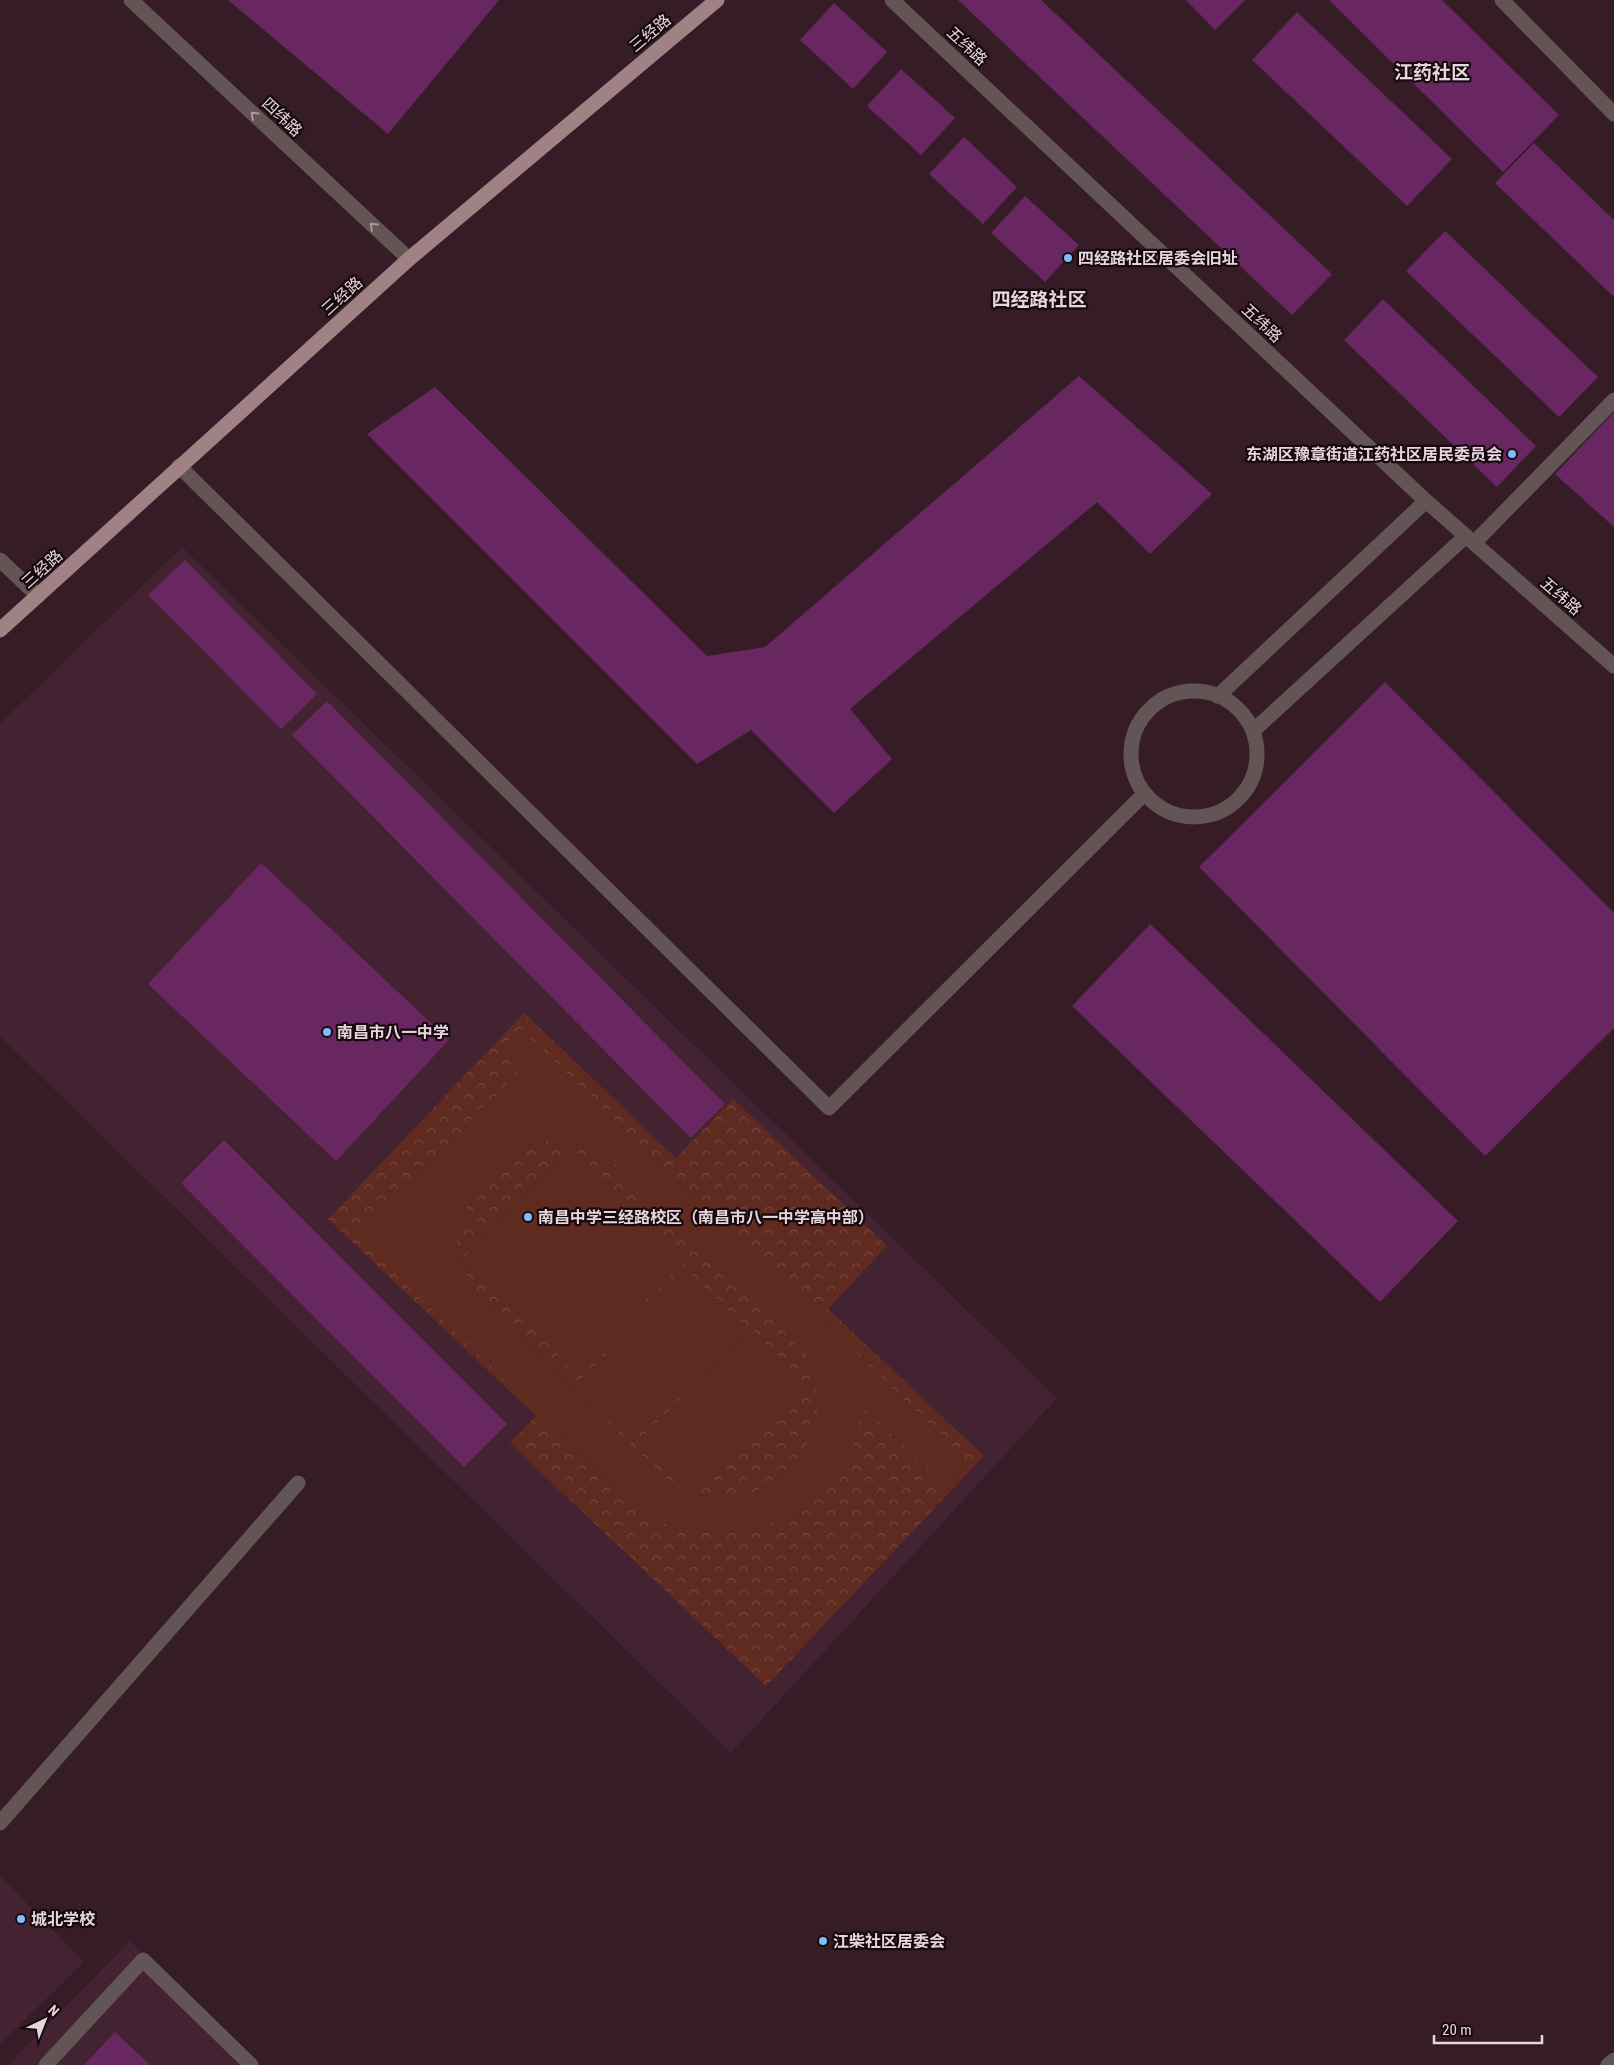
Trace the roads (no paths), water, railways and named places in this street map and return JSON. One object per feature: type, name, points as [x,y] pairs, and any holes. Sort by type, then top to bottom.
[{"type":"main road","name":"三经路","points":[[0,630],[178,466],[409,259],[717,0]]},
{"type":"street","name":"四纬路","points":[[130,0],[409,259]]},
{"type":"street","name":"五纬路","points":[[892,0],[1426,501],[1614,666]]},
{"type":"street","points":[[1502,0],[1614,114]]},
{"type":"street","points":[[1253,731],[1470,540],[1614,400]]},
{"type":"street","points":[[178,466],[829,1108],[1144,794]]},
{"type":"street","points":[[1218,696],[1426,501]]},
{"type":"street","points":[[0,560],[38,596]]},
{"type":"street","points":[[1184,691],[1206,691],[1218,696],[1227,699],[1243,714],[1253,731],[1258,750],[1256,771],[1243,794],[1234,804],[1217,814],[1197,817],[1177,816],[1156,808],[1144,794],[1133,774],[1130,752],[1134,730],[1146,712],[1163,698],[1184,691]]},
{"type":"street","points":[[0,1823],[298,1483]]},
{"type":"street","points":[[46,2065],[143,1960],[251,2065]]},
{"type":"street","points":[[1608,2065],[1614,2060]]},
{"type":"place","name":"四经路社区居委会旧址","points":[[1068,258]]},
{"type":"place","name":"东湖区豫章街道江药社区居民委员会","points":[[1512,454]]},
{"type":"place","name":"南昌市八一中学","points":[[327,1032]]},
{"type":"place","name":"南昌中学三经路校区（南昌市八一中学高中部）","points":[[528,1217]]},
{"type":"place","name":"城北学校","points":[[21,1919]]},
{"type":"place","name":"江柴社区居委会","points":[[823,1941]]},
{"type":"district","name":"江药社区","points":[[1432,72]]},
{"type":"district","name":"四经路社区","points":[[1039,299]]}]
